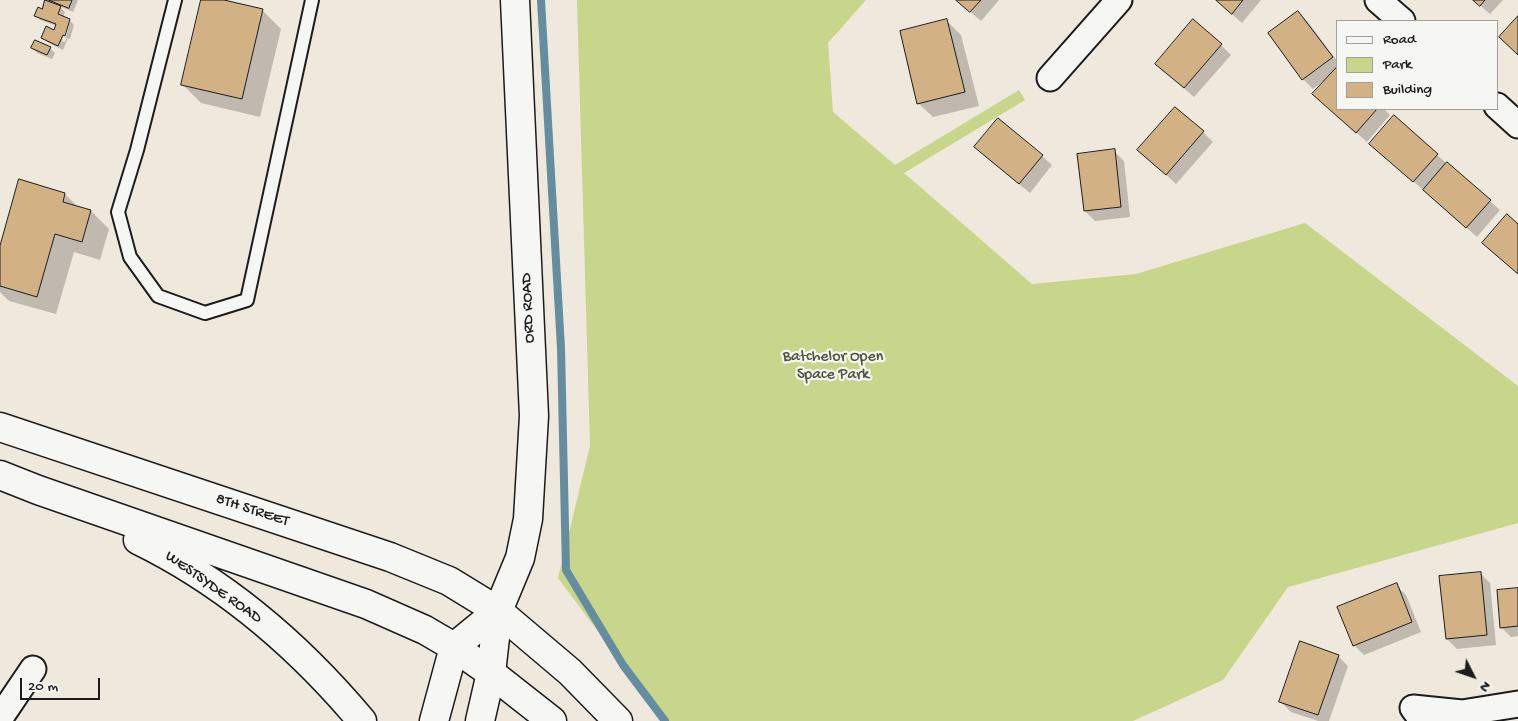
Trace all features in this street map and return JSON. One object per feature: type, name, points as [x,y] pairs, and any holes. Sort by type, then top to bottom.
[{"type":"main road","name":"ORD ROAD","points":[[498,611],[520,558],[528,519],[534,416],[515,0]]},
{"type":"main road","name":"8TH STREET","points":[[0,427],[390,557],[449,581],[498,611],[570,672],[618,721]]},
{"type":"main road","points":[[0,475],[38,490],[366,604],[425,630],[454,647],[491,673],[552,721]]},
{"type":"main road","name":"WESTSYDE ROAD","points":[[38,490],[167,554],[236,599],[293,648],[362,721]]},
{"type":"main road","points":[[434,721],[454,647],[498,611]]},
{"type":"main road","points":[[480,721],[491,673],[498,611]]},
{"type":"street","points":[[1050,78],[1119,0]]},
{"type":"street","points":[[1378,0],[1401,20]]},
{"type":"street","points":[[1498,107],[1518,125]]},
{"type":"street","points":[[0,718],[33,669]]},
{"type":"street","points":[[1423,721],[1413,708],[1462,712],[1518,704]]},
{"type":"lane","points":[[175,0],[137,150],[118,212],[130,256],[158,296],[205,313],[247,300],[312,0]]},
{"type":"green space","name":"Batchelor Open Space Park","points":[[577,0],[866,0],[828,43],[833,112],[895,165],[1019,90],[1025,100],[904,173],[1032,284],[1136,274],[1305,223],[1518,386],[1518,523],[1288,587],[1223,680],[1133,721],[665,721],[558,578],[590,446]]},
{"type":"building","points":[[45,0],[61,6],[58,14],[70,19],[65,36],[63,35],[58,46],[41,38],[46,26],[54,30],[56,24],[34,16],[38,7],[42,9]]},
{"type":"building","points":[[49,0],[72,0],[69,8]]},
{"type":"building","points":[[201,0],[224,0],[263,9],[242,99],[181,85]]},
{"type":"building","points":[[956,0],[981,0],[970,12]]},
{"type":"building","points":[[1216,0],[1243,0],[1232,14]]},
{"type":"building","points":[[1473,0],[1485,0],[1480,6]]},
{"type":"building","points":[[1298,11],[1333,57],[1302,80],[1268,33]]},
{"type":"building","points":[[1518,16],[1518,55],[1499,37]]},
{"type":"building","points":[[947,19],[965,92],[917,104],[900,31]]},
{"type":"building","points":[[1193,19],[1222,44],[1184,88],[1155,64]]},
{"type":"building","points":[[35,40],[51,47],[47,55],[31,48]]},
{"type":"building","points":[[1336,68],[1336,110],[1376,110],[1356,133],[1312,94]]},
{"type":"building","points":[[1175,107],[1204,131],[1166,175],[1137,150]]},
{"type":"building","points":[[1394,115],[1438,154],[1413,182],[1369,144]]},
{"type":"building","points":[[998,118],[1043,155],[1019,184],[974,147]]},
{"type":"building","points":[[1115,149],[1121,207],[1084,211],[1077,154]]},
{"type":"building","points":[[1447,162],[1491,200],[1466,228],[1423,190]]},
{"type":"building","points":[[19,179],[65,193],[63,202],[91,210],[82,242],[55,234],[37,297],[0,286],[0,246]]},
{"type":"building","points":[[1507,214],[1518,224],[1518,274],[1482,243]]},
{"type":"building","points":[[1481,572],[1487,635],[1446,639],[1439,576]]},
{"type":"building","points":[[1397,583],[1412,622],[1353,646],[1337,607]]},
{"type":"building","points":[[1518,588],[1518,626],[1500,628],[1497,590]]},
{"type":"building","points":[[1300,641],[1339,655],[1318,715],[1279,702]]},
{"type":"waterway","points":[[541,0],[561,348],[566,570],[623,665],[665,721]]}]
